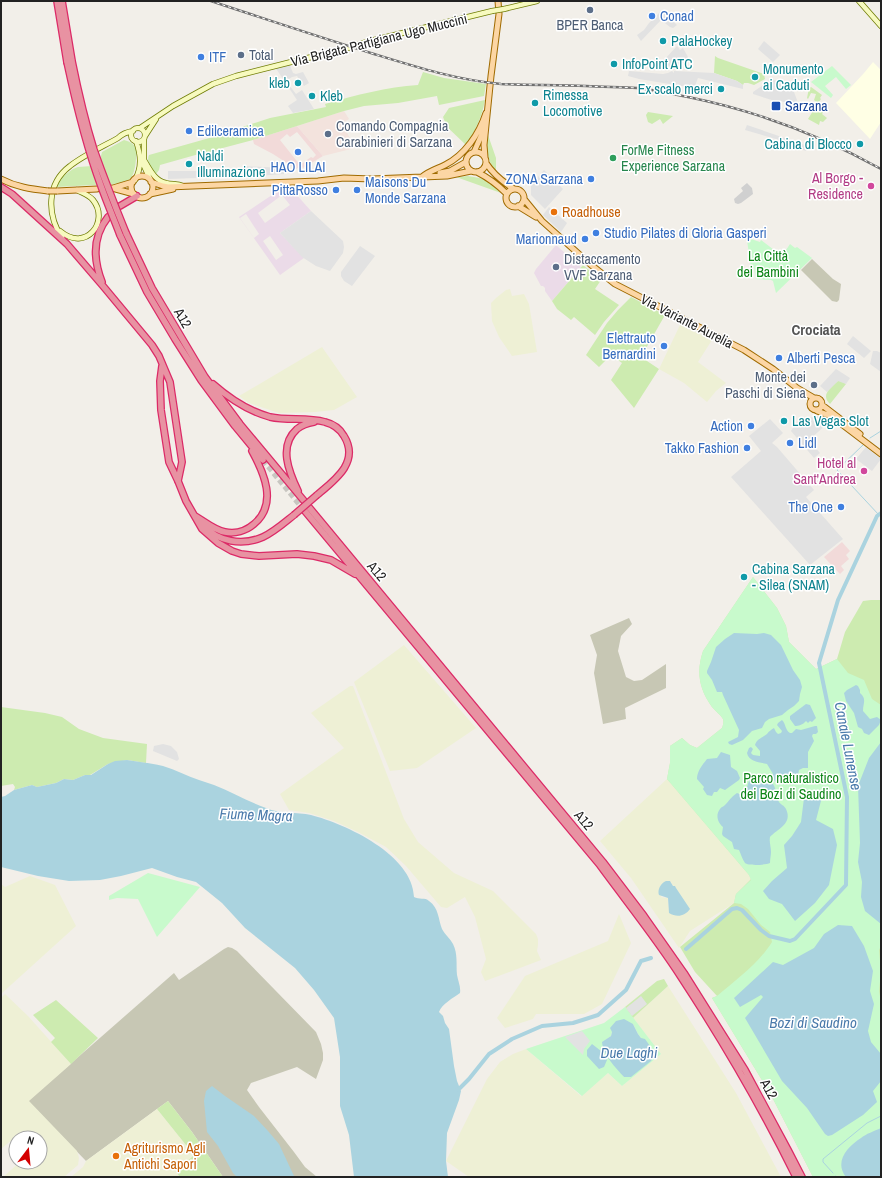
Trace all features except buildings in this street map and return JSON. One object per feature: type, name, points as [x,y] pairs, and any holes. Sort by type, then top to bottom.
[{"type":"highway","name":"A12","points":[[57,1],[76,106],[89,151],[101,186],[148,292],[175,339],[212,396],[263,460]]},
{"type":"highway","name":"A12","points":[[62,1],[72,61],[82,105],[94,148],[123,234],[152,288],[205,377],[240,424],[305,505],[604,862],[684,973],[745,1070],[802,1177]]},
{"type":"highway","points":[[1,187],[12,194],[67,244],[152,345],[159,356],[170,382],[182,462],[178,481]]},
{"type":"highway","points":[[120,206],[135,195]]},
{"type":"highway","points":[[103,286],[95,260],[95,250],[100,230],[108,217]]},
{"type":"highway","points":[[162,366],[160,381],[161,410],[169,462],[186,501],[206,534],[218,544],[232,551],[245,555],[259,556],[297,554],[323,557],[339,564],[360,578]]},
{"type":"highway","points":[[195,516],[204,527],[216,536],[228,540],[242,542],[264,537],[294,516],[340,476],[348,463],[349,451],[346,440],[341,431],[332,424],[314,420],[271,417],[258,413],[241,406],[224,394],[205,377]]},
{"type":"highway","points":[[305,505],[288,467],[287,445],[292,436],[302,425],[310,422],[325,422]]},
{"type":"highway","points":[[195,516],[217,530],[232,533],[251,527],[257,522],[267,502],[266,484],[261,468],[247,440]]},
{"type":"highway","name":"A12","points":[[305,505],[360,578],[599,864],[681,976],[741,1074],[796,1177]]},
{"type":"main road","points":[[477,172],[484,169],[486,163],[484,145],[499,14],[498,1]]},
{"type":"main road","name":"Via Brigata Partigiana Ugo Muccini","points":[[140,128],[173,106],[206,87],[236,76],[342,50],[389,36],[537,1]]},
{"type":"main road","points":[[859,1],[881,26]]},
{"type":"main road","points":[[183,186],[181,188],[160,191],[142,198],[112,188],[134,181],[141,177],[163,186],[183,186],[328,180],[335,182],[355,181],[422,176],[447,176],[471,171],[466,165],[466,162],[468,156],[474,152],[482,134],[488,104]]},
{"type":"main road","points":[[422,176],[444,166],[464,152],[473,140],[485,116]]},
{"type":"main road","name":"Via Brigata Partigiana Ugo Muccini","points":[[144,138],[157,117]]},
{"type":"main road","points":[[67,244],[57,229],[53,219],[50,203],[56,183],[70,166],[136,128],[144,130],[144,166],[153,188],[150,194]]},
{"type":"main road","points":[[133,131],[131,134],[140,151],[140,162],[132,189],[135,195]]},
{"type":"main road","points":[[118,138],[124,137],[140,142],[144,138]]},
{"type":"main road","points":[[474,152],[480,153],[485,157]]},
{"type":"main road","points":[[144,160],[155,177],[160,181],[183,186]]},
{"type":"main road","points":[[422,176],[450,171],[466,162]]},
{"type":"main road","name":"Via Variante Aurelia","points":[[486,163],[499,178],[514,189],[521,192],[524,199],[542,221],[615,284],[744,350],[773,369],[797,388],[820,400],[822,405],[881,450]]},
{"type":"main road","name":"Via Variante Aurelia","points":[[471,171],[477,172],[492,180],[507,194],[508,203],[513,206],[518,206],[542,221]]},
{"type":"main road","points":[[1,179],[28,189],[48,191],[97,189]]},
{"type":"main road","points":[[507,194],[509,191],[514,189]]},
{"type":"main road","points":[[57,229],[68,237],[81,239],[92,233],[96,226],[98,214],[95,203],[89,196],[77,190]]},
{"type":"main road","points":[[518,206],[524,199]]},
{"type":"main road","name":"Via Variante Aurelia","points":[[797,388],[812,409],[831,416],[881,454]]},
{"type":"main road","points":[[809,403],[814,398]]},
{"type":"main road","points":[[817,411],[822,405]]},
{"type":"shaded area","points":[[661,11],[663,11],[677,25],[673,28],[661,20],[641,41],[637,35],[644,30]]},
{"type":"shaded area","points":[[764,41],[780,55],[773,62],[758,49]]},
{"type":"shaded area","points":[[677,46],[680,50],[683,48],[688,57],[686,61],[672,69],[664,62],[664,60]]},
{"type":"shaded area","points":[[873,62],[881,69],[881,122],[870,139],[836,103]]},
{"type":"shaded area","points":[[289,63],[293,73],[296,74],[303,72],[309,83],[304,86],[297,76],[286,81],[296,94],[302,90],[314,109],[293,113],[288,106],[297,100],[275,67]]},
{"type":"shaded area","points":[[629,71],[663,74],[672,71],[674,73],[674,71],[714,73],[737,81],[743,85],[743,89],[698,78],[694,88],[639,79],[628,76]]},
{"type":"shaded area","points":[[772,79],[788,86],[794,92],[797,100],[795,106],[799,109],[799,111],[789,108],[790,104],[781,101],[778,102],[753,94],[753,92]]},
{"type":"shaded area","points":[[344,111],[349,119],[342,123],[355,148],[323,156],[297,126]]},
{"type":"shaded area","points":[[747,125],[808,146],[806,151],[776,139],[745,130]]},
{"type":"shaded area","points":[[297,126],[323,156],[303,168],[301,166],[296,169],[254,144],[253,140]],"holes":[[[297,132],[316,155],[300,165],[280,140],[287,134],[290,137]]]},
{"type":"shaded area","points":[[283,164],[285,166],[284,174],[243,177],[243,166],[283,168]]},
{"type":"shaded area","points":[[544,170],[563,189],[545,209],[531,195],[531,185]]},
{"type":"shaded area","points":[[168,171],[197,171],[197,178],[168,179]]},
{"type":"shaded area","points":[[747,183],[752,188],[753,194],[741,203],[735,203],[734,199],[743,191],[741,188]]},
{"type":"shaded area","points":[[282,190],[295,193],[311,211],[280,233],[304,258],[280,275],[239,217]],"holes":[[[282,195],[290,205],[265,223],[258,213]],[[246,214],[259,234],[254,238],[240,218]],[[270,236],[283,255],[276,260],[263,241]]]},
{"type":"shaded area","points":[[549,207],[567,223],[561,232],[543,215]]},
{"type":"shaded area","points":[[311,211],[343,241],[343,253],[330,271],[316,266],[302,257],[280,233]]},
{"type":"shaded area","points":[[556,245],[574,261],[573,263],[575,265],[578,264],[581,267],[552,301],[534,273]]},
{"type":"shaded area","points":[[360,246],[375,256],[352,286],[344,281],[341,276],[341,272]]},
{"type":"shaded area","points":[[812,259],[833,279],[841,284],[839,300],[837,302],[832,301],[801,270]]},
{"type":"shaded area","points":[[510,289],[512,296],[524,294],[529,304],[537,352],[512,356],[499,337],[492,321],[491,303],[506,290]]},
{"type":"shaded area","points":[[680,325],[712,340],[698,362],[726,383],[716,391],[707,402],[684,383],[659,369]]},
{"type":"shaded area","points":[[853,336],[871,351],[864,358],[847,344]]},
{"type":"shaded area","points":[[322,347],[357,397],[334,410],[279,413],[249,403],[239,396]]},
{"type":"shaded area","points":[[873,351],[881,353],[881,372],[870,364]]},
{"type":"shaded area","points":[[836,369],[850,378],[846,384],[838,381],[827,392],[820,386]]},
{"type":"shaded area","points":[[815,416],[821,417],[827,424],[809,440],[820,453],[814,458],[791,431],[798,422]]},
{"type":"shaded area","points":[[770,419],[783,433],[772,443],[814,490],[806,497],[843,539],[810,565],[731,477],[761,451],[749,436]]},
{"type":"shaded area","points":[[866,447],[881,459],[872,471],[856,459]]},
{"type":"shaded area","points":[[842,542],[850,551],[846,555],[849,559],[841,566],[844,570],[840,574],[824,557]]},
{"type":"shaded area","points":[[629,618],[632,624],[621,636],[618,651],[626,677],[634,681],[642,680],[666,664],[666,688],[625,708],[626,719],[603,724],[594,673],[597,655],[590,635]]},
{"type":"shaded area","points":[[404,645],[476,728],[417,768],[390,771],[354,682]]},
{"type":"shaded area","points":[[350,686],[353,686],[404,819],[418,842],[454,873],[493,891],[536,934],[538,939],[537,951],[541,960],[485,981],[481,972],[486,959],[475,917],[465,897],[447,908],[441,907],[406,866],[386,847],[334,821],[309,813],[289,810],[280,794],[344,748],[311,713]]},
{"type":"shaded area","points":[[163,744],[171,746],[177,752],[179,759],[177,761],[153,751],[154,746]]},
{"type":"shaded area","points":[[667,779],[751,879],[736,894],[734,903],[690,931],[679,948],[631,878],[600,841]],"holes":[[[670,881],[673,886],[675,886],[681,915],[673,915],[669,910],[668,898],[661,897]]]},
{"type":"shaded area","points":[[30,876],[55,885],[76,926],[1,994],[1,884],[5,887]]},
{"type":"shaded area","points":[[619,914],[631,943],[602,1004],[584,1014],[536,1014],[533,1019],[505,1028],[497,1018],[525,976],[608,941]]},
{"type":"shaded area","points":[[228,947],[237,951],[316,1032],[321,1044],[323,1060],[316,1079],[297,1067],[251,1083],[247,1090],[305,1167],[317,1177],[223,1177],[192,1132],[168,1101],[86,1161],[28,1101],[174,973],[179,980]]},
{"type":"shaded area","points":[[668,986],[736,1093],[781,1177],[469,1177],[446,1161],[487,1079],[500,1062],[513,1054],[526,1049],[581,1096],[608,1073],[622,1086],[661,1054],[633,1018]]},
{"type":"shaded area","points":[[5,994],[28,1016],[71,1064],[29,1101],[77,1151],[79,1158],[78,1165],[64,1177],[3,1177],[11,1170],[48,1170],[48,1130],[8,1130],[8,1143],[1,1149],[1,998]]},
{"type":"shaded area","name":"Due Laghi","points":[[641,996],[647,1004],[632,1016],[626,1008]]},
{"type":"shaded area","points":[[582,1031],[590,1041],[584,1049],[583,1055],[565,1037]]},
{"type":"shaded area","points":[[157,1109],[194,1155],[176,1172],[180,1177],[71,1177],[83,1167],[86,1161]]},
{"type":"green space","points":[[715,56],[764,74],[765,79],[754,85],[744,83],[743,85],[737,81],[714,73]]},
{"type":"green space","points":[[832,66],[851,85],[846,89],[836,77],[825,86],[833,95],[831,98],[811,82]]},
{"type":"green space","points":[[423,72],[444,78],[486,84],[484,96],[439,105],[437,96],[398,103],[364,106],[219,149],[204,155],[199,154],[160,165],[156,174],[149,163],[149,155],[213,137],[211,133],[215,130],[218,134],[221,134],[270,118],[326,107],[325,104],[360,95],[418,85]]},
{"type":"green space","points":[[811,87],[822,95],[819,102],[826,108],[822,114],[827,118],[823,122],[820,121],[819,125],[808,119],[816,106],[814,104],[816,102],[814,100],[816,94],[811,93],[808,99],[807,98],[809,88]]},
{"type":"green space","points":[[485,100],[478,124],[466,145],[444,124],[445,122],[443,117],[449,108]]},
{"type":"green space","points":[[648,112],[673,116],[663,124],[660,119],[652,124],[648,122],[646,115]]},
{"type":"green space","points":[[488,135],[496,158],[496,171],[489,159],[487,145]]},
{"type":"green space","points":[[124,140],[132,143],[136,150],[135,168],[129,180],[113,184],[56,187],[62,177],[73,169],[92,166],[100,160],[102,152]]},
{"type":"green space","points":[[468,176],[485,179],[501,193],[456,177]]},
{"type":"green space","name":"La Città dei Bambini","points":[[748,238],[760,242],[761,240],[778,253],[784,253],[790,244],[795,248],[797,247],[812,258],[776,293],[773,281],[756,279],[754,268],[751,268]]},
{"type":"green space","points":[[583,265],[601,280],[595,289],[619,305],[595,335],[574,317],[571,320],[557,309],[552,301]]},
{"type":"green space","points":[[631,297],[665,315],[641,357],[659,369],[634,408],[611,380],[622,363],[611,355],[599,367],[586,355],[607,323]]},
{"type":"green space","points":[[839,380],[846,384],[830,404],[827,401],[826,394]]},
{"type":"green space","name":"Parco naturalistico dei Bozi di Saudino","points":[[753,577],[777,608],[786,626],[789,642],[816,669],[837,659],[845,632],[863,601],[881,600],[881,1055],[840,1177],[838,1175],[836,1177],[813,1177],[771,1095],[712,998],[717,996],[695,972],[680,947],[734,903],[736,894],[751,879],[667,779],[670,763],[670,746],[682,738],[690,745],[697,748],[722,728],[723,719],[712,707],[704,694],[699,673],[701,659],[703,651]]},
{"type":"green space","name":"Parco naturalistico dei Bozi di Saudino","points":[[753,577],[777,608],[786,626],[789,642],[816,669],[837,659],[848,673],[864,680],[872,699],[881,705],[881,946],[879,950],[881,972],[879,991],[881,1002],[881,1177],[840,1177],[838,1175],[836,1177],[813,1177],[771,1095],[712,998],[717,996],[747,971],[761,957],[772,942],[770,932],[761,925],[748,909],[741,904],[734,903],[736,894],[751,880],[749,875],[667,779],[670,763],[670,746],[682,738],[690,745],[697,748],[722,728],[723,719],[712,707],[704,694],[699,673],[701,659],[703,651]]},
{"type":"green space","points":[[1,707],[62,717],[79,729],[103,738],[147,744],[146,763],[127,760],[108,764],[90,775],[85,775],[73,780],[64,779],[56,783],[37,787],[32,785],[14,790],[15,787],[13,784],[1,786]]},
{"type":"green space","points":[[148,873],[200,887],[157,937],[138,899],[117,898],[109,900],[109,896]]},
{"type":"green space","points":[[664,979],[668,986],[633,1018],[625,1007],[657,981]]},
{"type":"green space","points":[[56,1000],[98,1038],[71,1064],[51,1042],[55,1038],[33,1015]]},
{"type":"green space","points":[[625,1007],[661,1054],[622,1086],[608,1073],[582,1096],[526,1049],[604,1023]],"holes":[[[633,1024],[641,1038],[624,1077],[605,1052],[603,1042],[611,1036],[612,1032]]]},
{"type":"green space","points":[[168,1101],[192,1132],[223,1177],[180,1177],[176,1172],[194,1155],[157,1109]]},
{"type":"water","points":[[734,633],[764,633],[771,635],[781,645],[793,670],[800,680],[802,687],[799,701],[794,706],[782,715],[769,719],[765,722],[762,728],[752,731],[743,740],[732,745],[728,742],[738,737],[739,730],[722,692],[717,692],[707,671],[716,647]]},
{"type":"water","points":[[856,685],[858,686],[864,699],[863,711],[870,719],[877,717],[881,720],[879,725],[869,735],[864,733],[862,729],[858,727],[854,713],[846,701],[844,693]]},
{"type":"water","points":[[806,704],[810,705],[816,718],[812,722],[810,721],[808,723],[806,721],[795,726],[790,719],[790,716]]},
{"type":"water","points":[[782,720],[790,733],[796,729],[801,730],[815,726],[817,726],[818,732],[812,736],[814,741],[808,752],[808,768],[799,770],[798,775],[796,776],[782,778],[776,782],[773,779],[773,774],[767,764],[752,760],[747,753],[751,747],[753,749],[751,753],[753,755],[760,756],[760,751],[755,745],[756,743],[774,728],[778,734],[781,733],[782,731],[777,725]]},
{"type":"water","points":[[881,742],[881,924],[865,911],[861,897],[862,882],[858,862],[860,843],[858,786],[869,758]]},
{"type":"water","points":[[721,752],[730,755],[731,767],[737,771],[740,778],[725,790],[720,788],[717,792],[714,792],[712,796],[707,795],[703,789],[704,787],[697,779],[698,773],[707,759],[717,758]]},
{"type":"water","name":"Fiume Magra","points":[[127,760],[163,766],[214,785],[271,810],[311,815],[325,819],[359,834],[390,855],[402,868],[411,882],[414,897],[427,900],[435,907],[442,929],[455,948],[457,975],[460,988],[460,993],[445,1004],[439,1012],[443,1016],[449,1029],[454,1066],[461,1091],[447,1133],[446,1161],[448,1177],[354,1177],[349,1135],[340,1106],[340,1057],[334,1018],[314,990],[295,968],[245,928],[222,903],[196,882],[152,868],[100,880],[69,881],[38,876],[1,867],[1,797],[14,790],[32,785],[37,787],[56,783],[64,779],[73,780],[85,775],[91,775],[115,761]]},
{"type":"water","points":[[751,778],[761,783],[773,784],[778,800],[788,814],[786,822],[783,826],[770,837],[770,863],[765,864],[753,865],[745,863],[739,850],[734,849],[732,842],[723,836],[723,827],[718,819],[718,811],[720,808],[737,793],[742,795],[746,791],[748,782]]},
{"type":"water","points":[[813,795],[822,797],[816,820],[833,829],[837,845],[829,885],[815,903],[795,921],[782,904],[769,899],[763,891],[787,868],[784,845],[801,822],[804,798]]},
{"type":"water","points":[[666,881],[670,881],[673,886],[675,886],[690,909],[681,916],[672,915],[669,913],[668,898],[659,895],[660,887]]},
{"type":"water","name":"Bozi di Saudino","points":[[838,925],[852,926],[864,946],[873,971],[870,991],[874,1004],[868,1031],[871,1042],[881,1054],[881,1081],[873,1091],[877,1102],[863,1115],[832,1135],[828,1136],[807,1108],[782,1081],[745,1018],[763,997],[761,995],[740,1007],[734,998],[773,962],[783,965],[814,948],[824,934]]},
{"type":"water","name":"Due Laghi","points":[[624,1019],[633,1024],[641,1038],[645,1039],[655,1053],[651,1061],[631,1077],[624,1077],[614,1065],[607,1056],[602,1042],[611,1036],[612,1032],[610,1028],[616,1021]]},
{"type":"water","points":[[592,1044],[601,1051],[607,1060],[604,1067],[599,1069],[587,1056],[587,1050]]},
{"type":"water","points":[[212,1086],[254,1116],[268,1131],[279,1144],[294,1176],[293,1177],[237,1177],[233,1173],[218,1146],[207,1132],[204,1101],[206,1091]]},
{"type":"water","points":[[881,1128],[881,1177],[846,1177],[841,1166],[847,1150],[863,1137]]},
{"type":"waterway","points":[[870,438],[881,431]]},
{"type":"waterway","points":[[863,445],[837,470],[879,515]]},
{"type":"waterway","name":"Canale Lunense","points":[[686,949],[732,909],[737,908],[742,910],[761,930],[769,936],[790,941],[795,939],[846,885],[847,797],[819,663],[838,600],[877,516],[881,513]]},
{"type":"waterway","name":"Canale Lunense","points":[[456,1090],[469,1079],[489,1054],[512,1039],[542,1026],[573,1023],[598,1015],[626,990],[641,961],[651,958]]},
{"type":"waterway","points":[[833,1173],[823,1162],[823,1159],[867,1123],[881,1116]]},
{"type":"tunnel","points":[[263,460],[304,510]]},
{"type":"railway","points":[[211,1],[312,35],[390,59],[468,79],[501,84],[637,88],[688,97],[739,109],[788,126],[835,145],[881,169]]},
{"type":"place","name":"BPER Banca","points":[[590,10]]},
{"type":"place","name":"Conad","points":[[652,16]]},
{"type":"place","name":"PalaHockey","points":[[663,41]]},
{"type":"place","name":"Total","points":[[241,55]]},
{"type":"place","name":"ITF","points":[[201,57]]},
{"type":"place","name":"InfoPoint ATC","points":[[614,64]]},
{"type":"place","name":"Monumento ai Caduti","points":[[755,77]]},
{"type":"place","name":"kleb","points":[[298,83]]},
{"type":"place","name":"Ex scalo merci","points":[[721,89]]},
{"type":"place","name":"Kleb","points":[[312,96]]},
{"type":"place","name":"Rimessa Locomotive","points":[[535,103]]},
{"type":"place","name":"Sarzana","points":[[776,106]]},
{"type":"place","name":"Edilceramica","points":[[189,131]]},
{"type":"place","name":"Comando Compagnia Carabinieri di Sarzana","points":[[328,134]]},
{"type":"place","name":"Cabina di Blocco","points":[[860,144]]},
{"type":"place","name":"HAO LILAI","points":[[298,152]]},
{"type":"place","name":"ForMe Fitness Experience Sarzana","points":[[613,158]]},
{"type":"place","name":"Naldi Illuminazione","points":[[189,164]]},
{"type":"place","name":"ZONA Sarzana","points":[[591,179]]},
{"type":"place","name":"Al Borgo - Residence","points":[[871,186]]},
{"type":"place","name":"PittaRosso","points":[[336,190]]},
{"type":"place","name":"Maisons Du Monde Sarzana","points":[[357,190]]},
{"type":"place","name":"Roadhouse","points":[[554,212]]},
{"type":"place","name":"Studio Pilates di Gloria Gasperi","points":[[596,233]]},
{"type":"place","name":"Marionnaud","points":[[585,239]]},
{"type":"place","name":"Distaccamento VVF Sarzana","points":[[556,267]]},
{"type":"place","name":"Elettrauto Bernardini","points":[[664,346]]},
{"type":"place","name":"Alberti Pesca","points":[[779,358]]},
{"type":"place","name":"Monte dei Paschi di Siena","points":[[814,385]]},
{"type":"place","name":"Las Vegas Slot","points":[[784,421]]},
{"type":"place","name":"Action","points":[[751,426]]},
{"type":"place","name":"Lidl","points":[[790,443]]},
{"type":"place","name":"Takko Fashion","points":[[747,448]]},
{"type":"place","name":"Hotel al Sant'Andrea","points":[[864,471]]},
{"type":"place","name":"The One","points":[[841,507]]},
{"type":"place","name":"Cabina Sarzana - Silea (SNAM)","points":[[744,577]]},
{"type":"place","name":"Agriturismo Agli Antichi Sapori","points":[[116,1156]]},
{"type":"district","name":"Crociata","points":[[816,330]]}]
